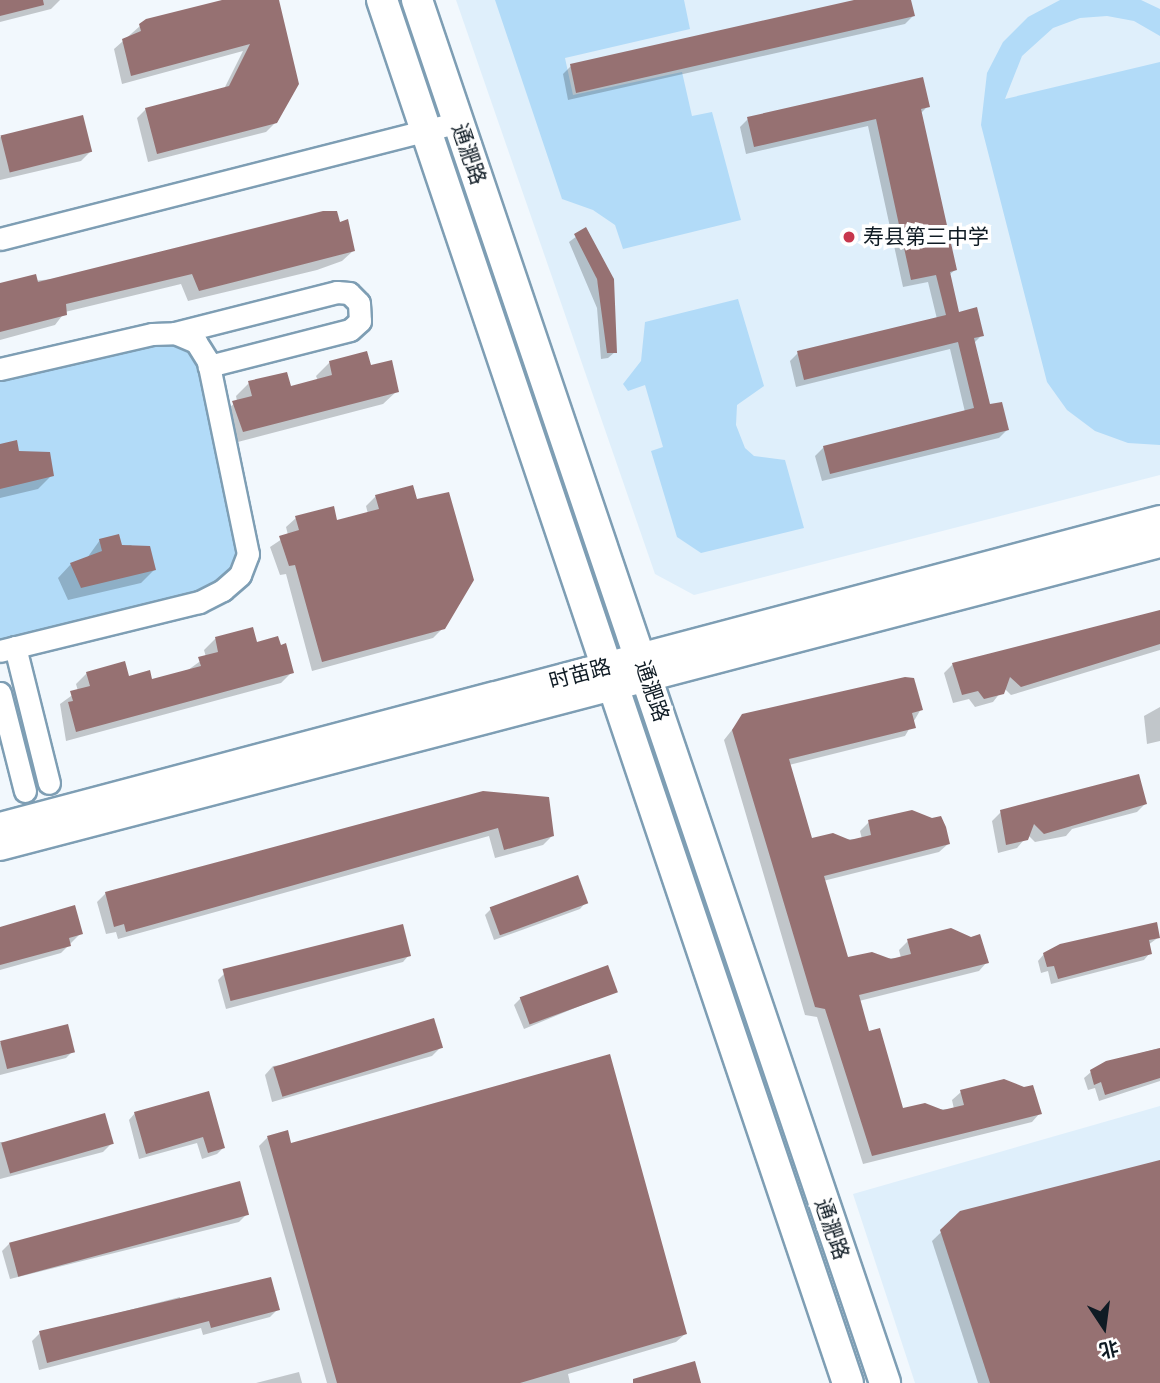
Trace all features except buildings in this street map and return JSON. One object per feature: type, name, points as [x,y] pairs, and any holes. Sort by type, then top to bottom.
[{"type":"main road","name":"通淝路","points":[[382,0],[848,1383]]},
{"type":"main road","name":"通淝路","points":[[417,0],[884,1383]]},
{"type":"street","points":[[0,239],[458,122]]},
{"type":"street","points":[[0,369],[175,333],[337,292],[349,293],[359,303],[360,321],[350,330],[209,366]]},
{"type":"street","points":[[49,783],[8,649],[198,602],[223,590],[240,575],[248,554],[247,532],[209,366],[196,342],[175,333]]},
{"type":"street","name":"时苗路","points":[[0,847],[644,668],[1160,519]]},
{"type":"street","name":"时苗路","points":[[644,668],[1160,544]]},
{"type":"street","name":"时苗路","points":[[0,827],[610,677]]},
{"type":"street","points":[[0,693],[25,791]]},
{"type":"shaded area","name":"寿县第三中学","points":[[456,0],[1160,0],[1160,475],[694,595],[655,574]]},
{"type":"shaded area","points":[[495,0],[684,0],[690,29],[565,58],[573,95],[682,72],[692,116],[712,112],[741,220],[623,249],[615,225],[593,210],[562,199]]},
{"type":"shaded area","points":[[1060,0],[1141,0],[1160,9],[1160,36],[1134,21],[1107,16],[1080,18],[1053,28],[1022,56],[1005,99],[1160,62],[1160,445],[1128,443],[1095,431],[1067,410],[1047,382],[981,125],[987,73],[1003,42],[1028,17]]},
{"type":"shaded area","points":[[738,299],[764,386],[737,405],[736,425],[745,448],[754,456],[785,460],[804,528],[701,553],[677,537],[651,451],[663,447],[645,385],[628,391],[623,384],[641,361],[645,322]]},
{"type":"shaded area","points":[[149,339],[195,347],[244,554],[224,585],[0,646],[0,374]]},
{"type":"shaded area","points":[[1160,1106],[1160,1383],[915,1383],[853,1194]]},
{"type":"place","name":"寿县第三中学","points":[[849,237]]}]
